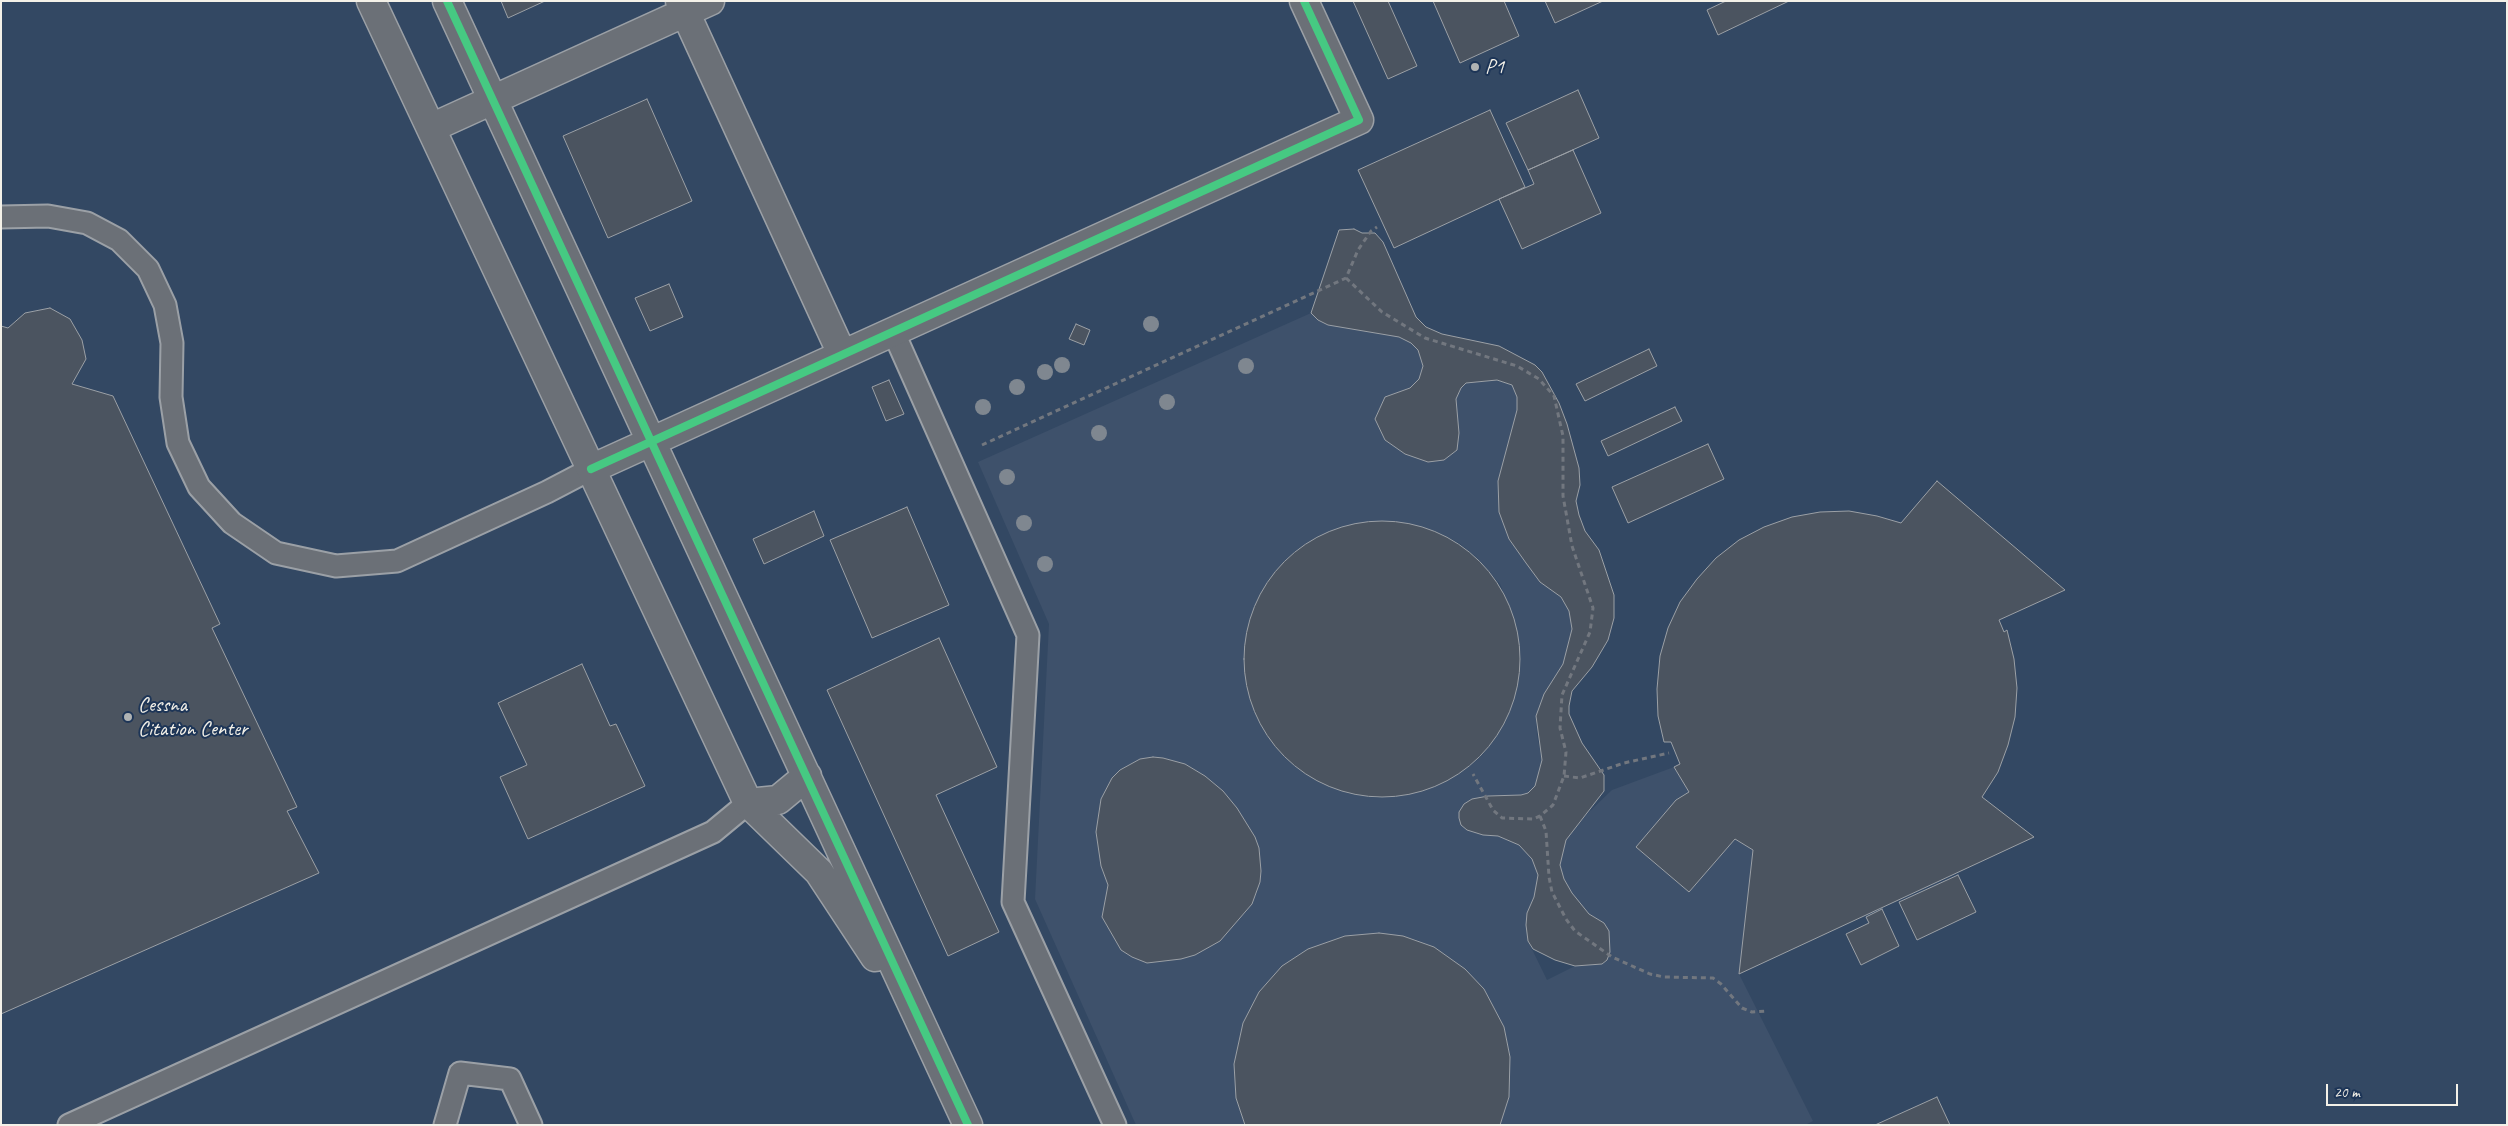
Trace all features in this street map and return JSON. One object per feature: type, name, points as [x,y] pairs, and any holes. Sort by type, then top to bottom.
[{"type":"street","points":[[371,1],[748,804],[819,872],[925,1031]]},
{"type":"street","points":[[447,1],[968,1125]]},
{"type":"street","points":[[431,128],[493,100],[683,7],[710,1]]},
{"type":"street","points":[[591,469],[1359,120],[1304,1]]},
{"type":"street","points":[[683,7],[842,354]]},
{"type":"street","points":[[748,804],[778,800],[807,776]]},
{"type":"lane","points":[[1,216],[48,216],[87,223],[119,240],[148,269],[165,305],[172,343],[171,397],[178,443],[199,487],[232,523],[276,553],[336,566],[397,561],[547,492],[591,469]]},
{"type":"lane","points":[[892,332],[1028,635],[1013,902],[1115,1125]]},
{"type":"lane","points":[[69,1125],[714,832],[748,804]]},
{"type":"lane","points":[[445,1125],[460,1073],[510,1079],[531,1125]]},
{"type":"path","points":[[950,460],[1346,278],[1358,250],[1371,231],[1377,227]]},
{"type":"path","points":[[1346,278],[1382,312],[1425,338],[1516,366],[1539,380],[1554,396],[1563,436],[1563,496],[1572,546],[1593,608],[1590,632],[1562,695],[1560,728],[1566,752],[1564,776],[1553,805],[1540,816],[1533,818],[1502,818],[1493,810],[1473,774]]},
{"type":"path","points":[[1564,776],[1580,778],[1624,763],[1669,753]]},
{"type":"path","points":[[1540,816],[1546,831],[1552,892],[1566,919],[1580,936],[1612,957],[1650,974],[1664,977],[1705,976],[1712,978],[1722,984],[1742,1008],[1752,1012],[1766,1011]]},
{"type":"shaded area","points":[[1,1],[2504,1],[2507,7],[2507,1125],[1,1125]]},
{"type":"shaded area","points":[[1311,313],[1318,320],[1328,325],[1399,337],[1411,343],[1418,350],[1423,366],[1419,379],[1410,388],[1385,397],[1375,419],[1385,440],[1405,454],[1428,462],[1444,460],[1457,450],[1459,433],[1456,399],[1461,388],[1466,383],[1497,380],[1512,385],[1517,397],[1517,410],[1498,481],[1499,512],[1509,540],[1526,563],[1561,597],[1569,611],[1572,629],[1563,664],[1544,694],[1536,716],[1537,735],[1542,760],[1535,786],[1528,793],[1521,795],[1488,796],[1472,799],[1464,804],[1459,812],[1461,825],[1467,830],[1483,835],[1498,836],[1519,845],[1532,859],[1538,875],[1534,897],[1527,913],[1526,925],[1528,941],[1547,980],[1575,966],[1602,964],[1607,960],[1610,952],[1609,931],[1604,923],[1589,914],[1572,893],[1564,879],[1560,865],[1566,840],[1588,813],[1612,790],[1674,767],[1689,792],[1677,799],[1636,847],[1689,892],[1735,839],[1753,850],[1739,974],[1813,1121],[1805,1125],[1500,1125],[1509,1097],[1510,1057],[1504,1027],[1484,989],[1465,969],[1434,947],[1414,939],[1379,933],[1345,936],[1308,949],[1282,966],[1259,992],[1243,1023],[1234,1064],[1236,1098],[1245,1125],[1136,1125],[1035,899],[1049,624],[978,462]],"holes":[[[1381,521],[1405,523],[1437,532],[1459,543],[1474,555],[1500,584],[1516,624],[1521,658],[1517,689],[1506,721],[1483,754],[1470,766],[1437,786],[1402,796],[1377,798],[1350,794],[1321,783],[1294,766],[1280,752],[1263,729],[1254,710],[1247,689],[1244,654],[1249,622],[1256,603],[1268,581],[1295,551],[1322,535],[1342,527]],[[1153,757],[1185,764],[1205,776],[1223,791],[1237,808],[1255,837],[1259,848],[1261,871],[1257,893],[1245,913],[1209,946],[1195,955],[1181,959],[1147,963],[1121,950],[1102,917],[1108,885],[1101,866],[1096,832],[1101,799],[1112,778],[1120,770],[1140,759]]]},
{"type":"building","points":[[501,1],[545,1],[508,18]]},
{"type":"building","points":[[1353,1],[1388,1],[1417,66],[1388,79]]},
{"type":"building","points":[[1433,1],[1504,1],[1519,36],[1460,63]]},
{"type":"building","points":[[1545,1],[1603,1],[1555,23]]},
{"type":"building","points":[[1726,1],[1789,1],[1718,35],[1707,10]]},
{"type":"building","points":[[1578,90],[1599,138],[1528,170],[1506,123]]},
{"type":"building","points":[[647,99],[692,201],[608,238],[563,136]]},
{"type":"building","points":[[1490,110],[1525,187],[1394,248],[1358,170]]},
{"type":"building","points":[[1573,150],[1601,213],[1522,249],[1499,199],[1534,184],[1528,170]]},
{"type":"building","points":[[1354,229],[1362,233],[1375,233],[1383,242],[1416,317],[1426,327],[1442,334],[1499,346],[1535,365],[1542,372],[1559,403],[1567,424],[1579,468],[1580,485],[1576,501],[1579,515],[1585,531],[1599,550],[1614,595],[1614,618],[1608,640],[1592,667],[1572,691],[1569,706],[1569,714],[1582,743],[1604,775],[1604,791],[1566,840],[1560,865],[1564,879],[1572,893],[1589,914],[1604,923],[1609,931],[1610,952],[1607,960],[1602,964],[1575,966],[1555,960],[1533,949],[1528,941],[1526,925],[1527,913],[1534,897],[1538,875],[1532,859],[1519,845],[1498,836],[1483,835],[1467,830],[1461,825],[1459,818],[1459,812],[1464,804],[1472,799],[1488,796],[1521,795],[1528,793],[1535,786],[1542,760],[1536,716],[1544,694],[1563,664],[1572,629],[1569,611],[1561,597],[1540,582],[1526,563],[1509,539],[1499,512],[1498,481],[1517,410],[1517,397],[1512,385],[1497,380],[1466,383],[1461,388],[1456,399],[1459,433],[1457,450],[1444,460],[1428,462],[1405,454],[1385,440],[1375,419],[1385,397],[1410,388],[1419,379],[1423,366],[1418,350],[1411,343],[1399,337],[1328,325],[1318,320],[1311,313],[1339,230]]},
{"type":"building","points":[[669,284],[683,317],[650,331],[635,298]]},
{"type":"building","name":"Cessna Citation Center","points":[[50,308],[70,319],[82,340],[86,359],[72,384],[113,396],[220,624],[212,628],[297,807],[287,811],[319,873],[1,1014],[1,326],[8,328],[25,313]]},
{"type":"building","points":[[1076,324],[1090,330],[1084,345],[1069,339]]},
{"type":"building","points":[[1649,349],[1657,366],[1585,401],[1576,384]]},
{"type":"building","points":[[889,380],[904,414],[886,421],[872,387]]},
{"type":"building","points":[[1675,407],[1682,421],[1608,456],[1601,441]]},
{"type":"building","points":[[1708,444],[1724,479],[1628,523],[1612,487]]},
{"type":"building","points":[[1937,481],[2065,590],[1999,620],[2004,632],[2007,630],[2014,659],[2017,688],[2015,717],[2008,745],[1998,772],[1982,797],[2034,837],[1739,974],[1753,850],[1735,839],[1689,892],[1636,847],[1676,800],[1689,792],[1674,767],[1680,764],[1671,742],[1664,742],[1658,716],[1657,689],[1660,656],[1668,628],[1680,602],[1697,579],[1716,558],[1739,540],[1764,527],[1792,517],[1820,512],[1849,511],[1901,523]]},
{"type":"building","points":[[907,507],[949,605],[872,638],[830,540]]},
{"type":"building","points":[[814,511],[824,536],[764,564],[753,539]]},
{"type":"building","points":[[1396,521],[1435,531],[1447,537],[1470,552],[1489,571],[1510,606],[1518,632],[1520,659],[1518,686],[1510,712],[1497,736],[1480,757],[1459,774],[1435,787],[1396,797],[1368,797],[1329,787],[1317,781],[1294,766],[1275,747],[1254,712],[1246,686],[1244,645],[1254,606],[1260,594],[1275,571],[1294,552],[1329,531],[1355,523]]},
{"type":"building","points":[[939,638],[997,767],[936,795],[999,932],[948,956],[827,690]]},
{"type":"building","points":[[582,664],[610,726],[616,724],[645,786],[528,839],[500,777],[527,765],[498,703]]},
{"type":"building","points":[[1153,757],[1185,764],[1205,776],[1223,791],[1237,808],[1255,837],[1259,848],[1261,871],[1260,882],[1252,904],[1220,941],[1195,955],[1181,959],[1147,963],[1121,950],[1102,917],[1108,885],[1101,866],[1096,832],[1101,799],[1112,778],[1120,770],[1140,759]]},
{"type":"building","points":[[1958,875],[1976,912],[1917,940],[1899,902]]},
{"type":"building","points":[[1882,909],[1899,946],[1861,965],[1846,934],[1869,923],[1866,917]]},
{"type":"building","points":[[1379,933],[1403,936],[1434,947],[1465,969],[1484,989],[1504,1027],[1510,1057],[1509,1097],[1500,1125],[1245,1125],[1236,1098],[1234,1064],[1243,1023],[1259,992],[1282,966],[1308,949],[1345,936]]},
{"type":"building","points":[[1937,1097],[1950,1125],[1875,1125]]},
{"type":"cycle path","points":[[447,1],[968,1125]]},
{"type":"cycle path","points":[[591,469],[1359,120],[1304,1]]},
{"type":"place","name":"P1","points":[[1475,67]]},
{"type":"place","name":"Cessna Citation Center","points":[[128,717]]}]
